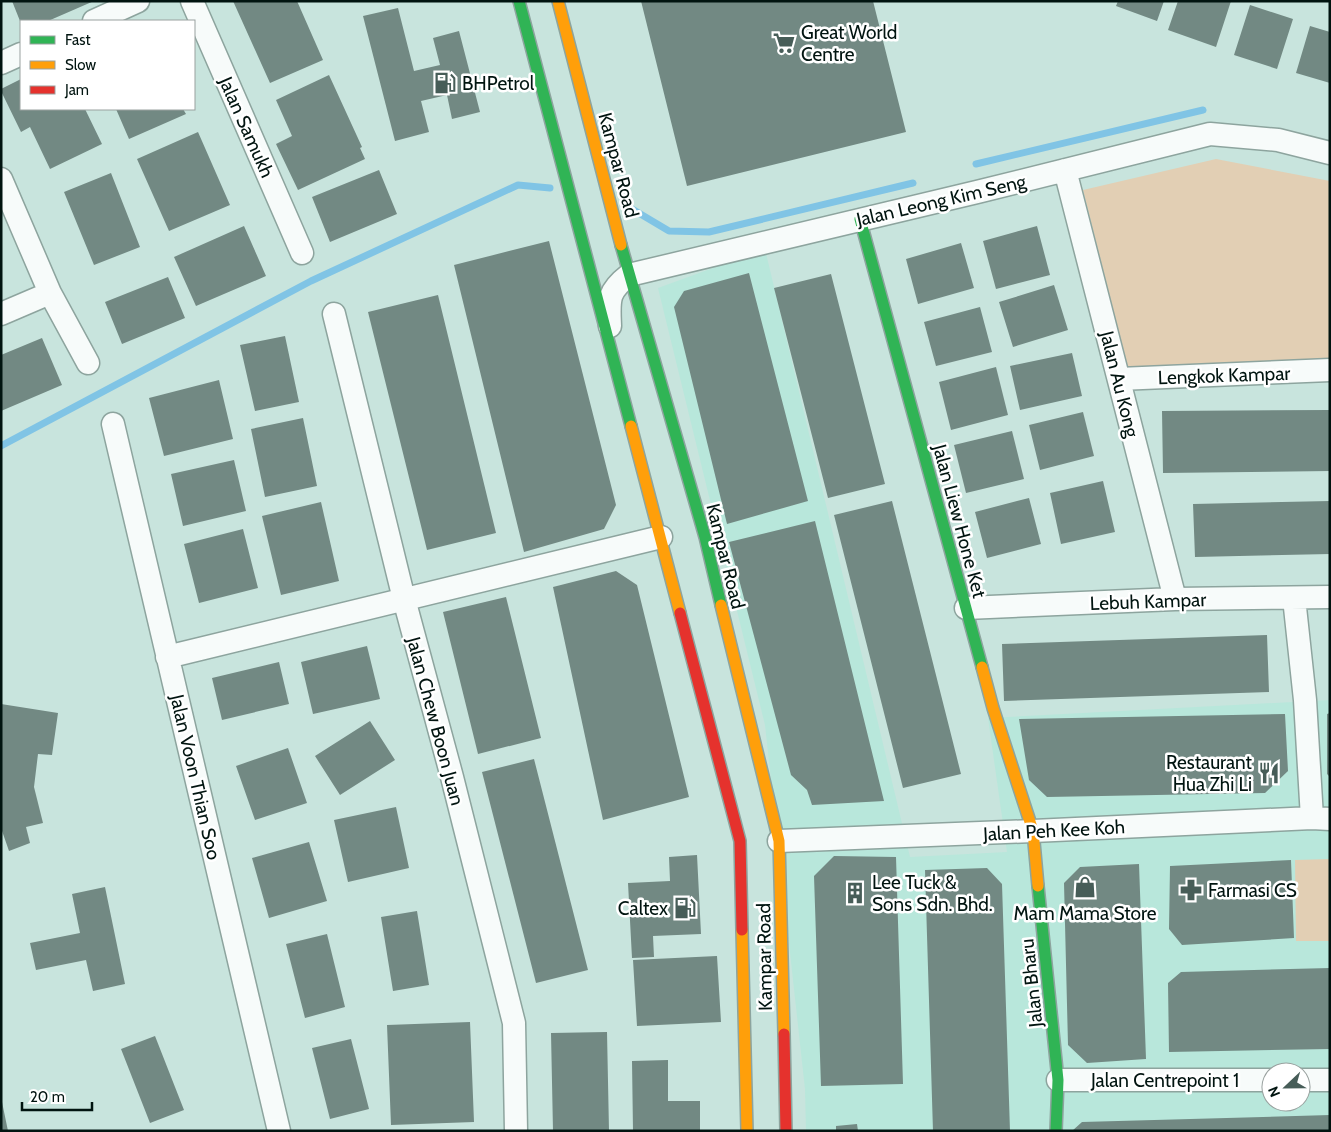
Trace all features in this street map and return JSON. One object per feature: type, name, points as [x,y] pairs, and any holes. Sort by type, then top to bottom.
[{"type":"main road","name":"Kampar Road","points":[[519,1],[611,344],[740,841],[747,1131]]},
{"type":"main road","name":"Kampar Road","points":[[558,1],[629,275],[704,537],[779,841],[786,1131]]},
{"type":"main road","name":"Jalan Liew Hone Ket","points":[[860,219],[993,708],[1033,832]]},
{"type":"main road","name":"Jalan Bharu","points":[[1033,832],[1058,1080],[1056,1131]]},
{"type":"street","points":[[96,20],[138,1]]},
{"type":"street","name":"Jalan Samukh","points":[[192,1],[302,253]]},
{"type":"street","points":[[1,62],[20,54]]},
{"type":"street","name":"Jalan Leong Kim Seng","points":[[629,275],[978,192],[1210,134],[1278,140],[1330,154]]},
{"type":"street","name":"Jalan Au Kong","points":[[1065,170],[1175,598]]},
{"type":"street","points":[[1,179],[50,293],[88,363]]},
{"type":"street","points":[[611,344],[609,300],[614,289],[629,275]]},
{"type":"street","points":[[1,314],[50,293]]},
{"type":"street","name":"Jalan Chew Boon Juan","points":[[334,314],[404,599],[452,777],[514,1023],[516,1131]]},
{"type":"street","name":"Lengkok Kampar","points":[[1119,379],[1330,370]]},
{"type":"street","name":"Jalan Voon Thian Soo","points":[[113,424],[276,1130]]},
{"type":"street","points":[[167,657],[661,537]]},
{"type":"street","name":"Lebuh Kampar","points":[[966,608],[1175,598],[1330,597]]},
{"type":"street","points":[[1294,598],[1305,700],[1321,818]]},
{"type":"street","name":"Jalan Peh Kee Koh","points":[[779,841],[1033,832],[1321,818]]},
{"type":"street","name":"Jalan Centrepoint 1","points":[[1058,1080],[1261,1080]]},
{"type":"street","points":[[1311,1080],[1330,1080]]},
{"type":"shaded area","points":[[1216,159],[1330,181],[1330,360],[1128,370],[1083,190]]},
{"type":"shaded area","points":[[765,249],[910,857],[1007,852],[988,718],[1330,700],[1330,1131],[806,1131],[805,1089],[765,725],[658,288]]},
{"type":"shaded area","points":[[1330,859],[1330,941],[1296,941],[1295,860]]},
{"type":"building","points":[[12,1],[94,1],[50,20],[20,21]]},
{"type":"building","points":[[233,1],[297,1],[323,60],[270,83]]},
{"type":"building","points":[[641,1],[873,1],[906,132],[687,186]]},
{"type":"building","points":[[1118,1],[1164,1],[1157,21],[1116,6]]},
{"type":"building","points":[[1178,1],[1231,1],[1216,47],[1168,30]]},
{"type":"building","points":[[1250,5],[1293,19],[1277,69],[1234,55]]},
{"type":"building","points":[[398,8],[414,71],[440,65],[433,38],[459,31],[480,112],[452,119],[447,95],[421,101],[429,132],[395,141],[363,16]]},
{"type":"building","points":[[1310,26],[1330,32],[1330,83],[1296,73]]},
{"type":"building","points":[[329,75],[362,147],[360,148],[365,159],[298,190],[276,144],[292,136],[276,100]]},
{"type":"building","points":[[20,80],[20,110],[85,110],[102,144],[50,169],[30,127],[21,132],[1,89]]},
{"type":"building","points":[[116,110],[184,110],[186,114],[129,139]]},
{"type":"building","points":[[198,132],[230,205],[169,231],[137,159]]},
{"type":"building","points":[[379,170],[397,214],[330,242],[312,197]]},
{"type":"building","points":[[111,173],[140,247],[94,265],[64,192]]},
{"type":"building","points":[[244,226],[266,276],[196,306],[174,257]]},
{"type":"building","points":[[1037,226],[1050,275],[996,289],[983,241]]},
{"type":"building","points":[[549,241],[616,505],[604,529],[524,552],[454,265]]},
{"type":"building","points":[[961,243],[974,288],[918,304],[906,259]]},
{"type":"building","points":[[749,273],[808,501],[727,524],[674,307],[684,291]]},
{"type":"building","points":[[831,274],[885,484],[828,498],[774,288]]},
{"type":"building","points":[[168,277],[185,318],[122,344],[105,302]]},
{"type":"building","points":[[1054,285],[1068,330],[1013,347],[999,302]]},
{"type":"building","points":[[438,295],[496,533],[427,550],[368,312]]},
{"type":"building","points":[[980,307],[992,352],[936,366],[924,322]]},
{"type":"building","points":[[285,336],[299,402],[255,411],[240,345]]},
{"type":"building","points":[[42,338],[62,385],[1,411],[1,355]]},
{"type":"building","points":[[1072,353],[1082,396],[1020,410],[1010,366]]},
{"type":"building","points":[[996,367],[1008,415],[951,430],[939,382]]},
{"type":"building","points":[[219,380],[233,439],[164,456],[149,398]]},
{"type":"building","points":[[1330,410],[1330,471],[1163,473],[1162,411]]},
{"type":"building","points":[[1083,412],[1094,456],[1040,470],[1029,425]]},
{"type":"building","points":[[303,418],[317,486],[265,497],[251,429]]},
{"type":"building","points":[[1012,431],[1024,479],[966,493],[954,445]]},
{"type":"building","points":[[234,460],[246,511],[183,526],[171,474]]},
{"type":"building","points":[[1103,481],[1115,532],[1061,544],[1050,493]]},
{"type":"building","points":[[1029,498],[1041,544],[987,558],[975,512]]},
{"type":"building","points":[[892,501],[961,774],[903,788],[834,515]]},
{"type":"building","points":[[1330,501],[1330,554],[1195,557],[1193,504]]},
{"type":"building","points":[[321,502],[339,581],[281,595],[262,516]]},
{"type":"building","points":[[815,521],[884,801],[812,805],[807,790],[791,775],[729,542]]},
{"type":"building","points":[[243,529],[258,588],[199,603],[184,544]]},
{"type":"building","points":[[616,571],[637,585],[689,797],[603,820],[553,587]]},
{"type":"building","points":[[506,597],[541,738],[478,754],[443,612]]},
{"type":"building","points":[[1267,635],[1269,692],[1004,701],[1002,644]]},
{"type":"building","points":[[367,646],[380,699],[313,714],[301,662]]},
{"type":"building","points":[[279,662],[289,704],[222,720],[212,678]]},
{"type":"building","points":[[1,704],[58,713],[52,755],[38,754],[34,787],[43,823],[26,827],[30,843],[9,851],[1,828]]},
{"type":"building","points":[[1330,713],[1330,777],[1327,774],[1327,714]]},
{"type":"building","points":[[1285,714],[1288,771],[1265,793],[1047,797],[1029,780],[1019,719]]},
{"type":"building","points":[[370,721],[395,760],[340,795],[315,756]]},
{"type":"building","points":[[288,748],[307,803],[255,820],[236,766]]},
{"type":"building","points":[[534,759],[588,970],[536,983],[482,772]]},
{"type":"building","points":[[396,807],[409,868],[348,882],[334,820]]},
{"type":"building","points":[[309,842],[327,901],[269,918],[252,858]]},
{"type":"building","points":[[697,855],[701,934],[653,936],[654,957],[632,958],[628,883],[670,881],[669,857]]},
{"type":"building","points":[[834,856],[896,857],[903,1084],[821,1086],[814,876]]},
{"type":"building","points":[[1291,860],[1294,938],[1182,945],[1169,929],[1170,866]]},
{"type":"building","points":[[1139,864],[1146,1059],[1087,1063],[1068,1045],[1064,883],[1080,867]]},
{"type":"building","points":[[987,868],[1002,884],[1010,1131],[933,1131],[925,870]]},
{"type":"building","points":[[105,887],[125,984],[93,991],[86,960],[36,970],[30,943],[80,933],[72,894]]},
{"type":"building","points":[[417,911],[429,985],[393,991],[381,917]]},
{"type":"building","points":[[327,934],[345,1007],[305,1018],[286,944]]},
{"type":"building","points":[[717,956],[721,1022],[637,1026],[633,960]]},
{"type":"building","points":[[1330,968],[1330,1049],[1169,1052],[1168,983],[1181,972]]},
{"type":"building","points":[[470,1022],[474,1122],[391,1125],[387,1025]]},
{"type":"building","points":[[607,1032],[609,1131],[553,1131],[551,1033]]},
{"type":"building","points":[[155,1036],[184,1110],[150,1123],[121,1049]]},
{"type":"building","points":[[351,1039],[369,1109],[330,1119],[312,1048]]},
{"type":"building","points":[[668,1060],[668,1101],[700,1101],[700,1131],[633,1131],[632,1061]]},
{"type":"building","points":[[2,1102],[8,1131],[1,1131]]},
{"type":"building","points":[[1330,1115],[1330,1131],[1072,1131],[1082,1122]]},
{"type":"building","points":[[857,1124],[858,1131],[836,1131],[836,1126]]},
{"type":"waterway","points":[[976,164],[1203,110]]},
{"type":"waterway","points":[[632,209],[669,231],[709,232],[913,183]]},
{"type":"waterway","points":[[1,446],[311,281],[518,185],[550,188]]},
{"type":"traffic: fast","points":[[519,1],[631,426]]},
{"type":"traffic: fast","points":[[860,219],[982,667]]},
{"type":"traffic: fast","points":[[621,245],[705,537],[721,605]]},
{"type":"traffic: fast","points":[[1038,886],[1058,1080],[1056,1131]]},
{"type":"traffic: slow","points":[[558,1],[621,245]]},
{"type":"traffic: slow","points":[[631,426],[680,613]]},
{"type":"traffic: slow","points":[[721,605],[779,841],[784,1034]]},
{"type":"traffic: slow","points":[[982,667],[993,708],[1033,831],[1038,886]]},
{"type":"traffic: slow","points":[[742,930],[747,1131]]},
{"type":"traffic: jam","points":[[680,613],[740,841],[742,930]]},
{"type":"traffic: jam","points":[[784,1034],[786,1131]]},
{"type":"place","name":"Great World Centre","points":[[784,43]]},
{"type":"place","name":"BHPetrol","points":[[445,83]]},
{"type":"place","name":"Restaurant Hua Zhi Li","points":[[1269,773]]},
{"type":"place","name":"Mam Mama Store","points":[[1085,887]]},
{"type":"place","name":"Farmasi CS","points":[[1191,890]]},
{"type":"place","name":"Lee Tuck & Sons Sdn. Bhd.","points":[[855,893]]},
{"type":"place","name":"Caltex","points":[[685,908]]}]
